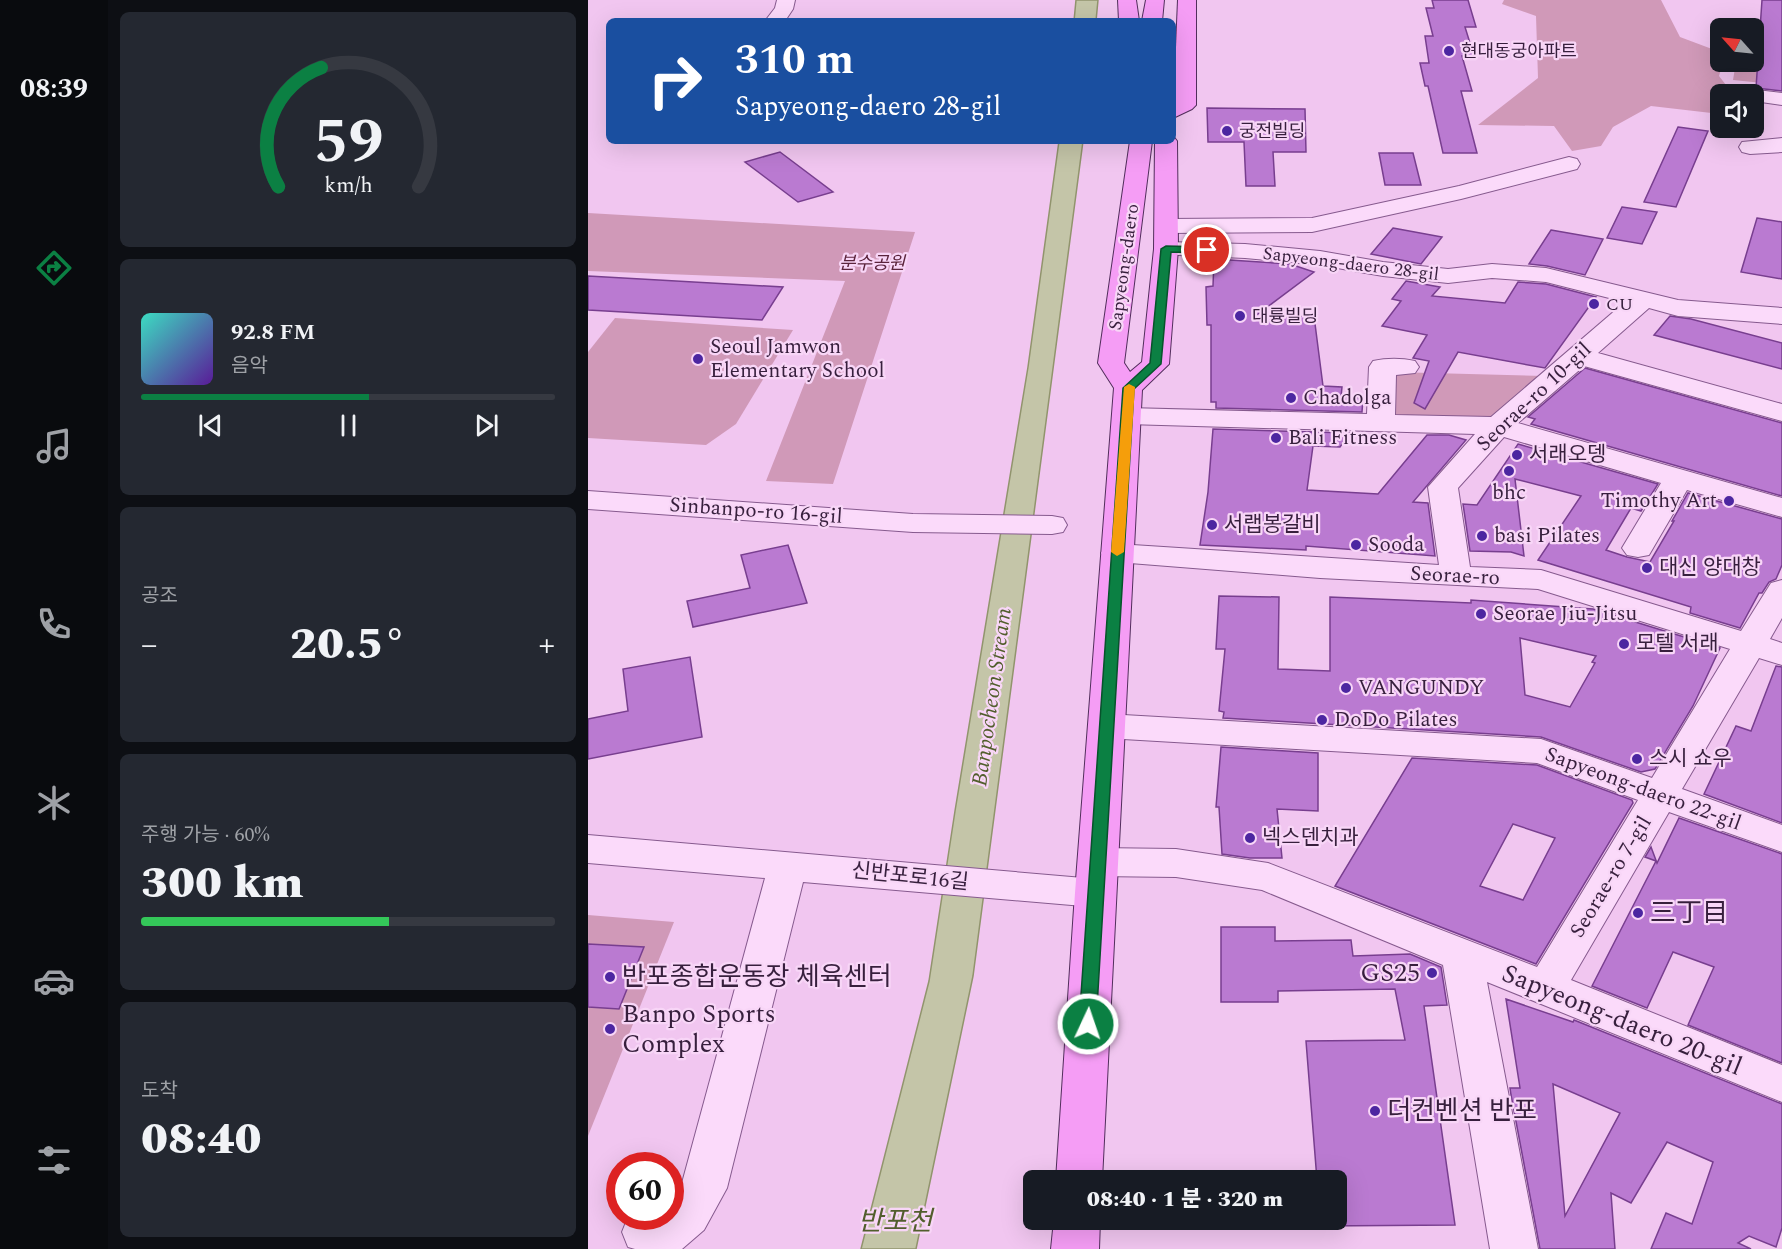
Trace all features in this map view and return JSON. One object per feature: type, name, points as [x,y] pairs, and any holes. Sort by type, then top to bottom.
[{"type":"main road","points":[[1127,0],[1129,18]]},
{"type":"main road","points":[[1152,18],[1155,0]]},
{"type":"main road","points":[[1169,18],[1170,0]]},
{"type":"main road","points":[[1176,110],[1185,105],[1187,0]]},
{"type":"main road","name":"Sapyeong-daero","points":[[1128,402],[1111,363],[1141,144]]},
{"type":"main road","name":"Sapyeong-daero","points":[[1128,402],[1155,364],[1167,238],[1166,144]]},
{"type":"main road","points":[[1080,1170],[1096,878],[1128,402]]},
{"type":"main road","points":[[1075,1249],[1076,1230]]},
{"type":"street","points":[[777,18],[784,9],[786,0]]},
{"type":"street","points":[[1764,97],[1782,99]]},
{"type":"street","points":[[1750,147],[1782,145]]},
{"type":"street","points":[[1167,238],[1312,225],[1461,192],[1569,164]]},
{"type":"street","name":"Sapyeong-daero 28-gil","points":[[1167,238],[1383,270],[1448,276],[1492,271],[1546,274],[1678,308],[1782,316]]},
{"type":"street","name":"Seorae-ro 10-gil","points":[[1456,576],[1443,487],[1498,426],[1643,300]]},
{"type":"street","points":[[1579,356],[1782,413]]},
{"type":"street","points":[[1381,423],[1383,367],[1405,368]]},
{"type":"street","points":[[1128,402],[1381,423],[1498,426],[1782,508]]},
{"type":"street","points":[[1638,548],[1679,478]]},
{"type":"street","name":"Sinbanpo-ro 16-gil","points":[[588,500],[923,524],[1052,525]]},
{"type":"street","name":"Seorae-ro","points":[[1117,554],[1541,580],[1766,649]]},
{"type":"street","name":"Seorae-ro 7-gil","points":[[1546,987],[1660,795],[1766,649],[1782,590]]},
{"type":"street","name":"Sapyeong-daero 22-gil","points":[[1106,726],[1541,751],[1782,839]]},
{"type":"street","points":[[588,849],[788,865],[704,1188],[688,1216],[665,1234],[645,1232]]},
{"type":"street","name":"Sapyeong-daero 20-gil","points":[[1096,878],[1176,863],[1268,877],[1462,956],[1546,987],[1782,1084]]},
{"type":"street","name":"신반포로16길","points":[[788,865],[990,885],[1096,878]]},
{"type":"street","name":"Sapyeong-daero 20-gil","points":[[1462,956],[1514,1249]]},
{"type":"green space","points":[[1504,0],[1661,0],[1680,37],[1710,48],[1710,72],[1720,72],[1719,76],[1725,84],[1710,84],[1710,113],[1651,106],[1613,127],[1601,146],[1572,151],[1554,126],[1478,125],[1538,78],[1536,16],[1502,4]]},
{"type":"green space","points":[[1764,53],[1782,55],[1782,85],[1733,80],[1734,72],[1764,72]]},
{"type":"green space","name":"분수공원","points":[[588,213],[915,232],[833,484],[766,481],[845,281],[588,271]]},
{"type":"green space","points":[[615,318],[793,330],[736,424],[706,445],[588,438],[588,352]]},
{"type":"green space","points":[[1393,372],[1544,376],[1491,420],[1392,418]]},
{"type":"green space","name":"Banpo Sports Complex","points":[[588,915],[674,922],[588,1136]]},
{"type":"water","points":[[1076,0],[1098,0],[1096,18],[1074,18]]},
{"type":"water","name":"반포천","points":[[1059,144],[1083,144],[973,976],[916,1249],[861,1249],[929,981],[1028,367]]},
{"type":"building","points":[[1432,0],[1468,0],[1476,27],[1465,27],[1474,56],[1462,56],[1472,91],[1461,91],[1477,153],[1443,153],[1428,86],[1425,86],[1420,63],[1429,63],[1425,36],[1433,36],[1426,8],[1434,8]]},
{"type":"building","points":[[1762,0],[1782,0],[1782,91],[1764,89],[1764,84],[1756,84],[1757,72],[1764,72],[1764,18],[1761,18]]},
{"type":"building","points":[[1207,108],[1305,109],[1306,152],[1273,152],[1275,186],[1246,186],[1244,142],[1208,142]]},
{"type":"building","points":[[1678,127],[1708,131],[1676,207],[1644,202]]},
{"type":"building","points":[[780,152],[833,192],[798,202],[745,162]]},
{"type":"building","points":[[1379,153],[1413,153],[1421,185],[1385,185]]},
{"type":"building","points":[[1622,207],[1657,212],[1642,244],[1607,238]]},
{"type":"building","points":[[1757,218],[1782,222],[1782,279],[1741,272]]},
{"type":"building","points":[[1393,228],[1442,237],[1421,264],[1371,254]]},
{"type":"building","points":[[1551,230],[1603,239],[1585,275],[1529,264]]},
{"type":"building","points":[[1214,259],[1290,264],[1314,272],[1254,317],[1314,316],[1323,386],[1342,387],[1341,397],[1363,398],[1362,412],[1216,408],[1216,402],[1211,402],[1211,325],[1207,325],[1206,287],[1213,286]]},
{"type":"building","points":[[588,276],[783,287],[762,320],[588,310]]},
{"type":"building","points":[[1406,281],[1440,287],[1432,296],[1505,303],[1518,282],[1546,284],[1596,297],[1545,368],[1458,352],[1425,409],[1414,403],[1429,361],[1413,358],[1427,335],[1382,326],[1401,301],[1392,299]]},
{"type":"building","points":[[1670,316],[1691,319],[1782,343],[1782,369],[1654,335]]},
{"type":"building","points":[[1585,368],[1782,423],[1782,496],[1531,424],[1535,419],[1528,417]]},
{"type":"building","points":[[1213,429],[1350,433],[1340,447],[1313,446],[1307,490],[1378,494],[1427,435],[1449,435],[1466,440],[1413,502],[1428,503],[1435,556],[1306,546],[1306,550],[1200,545],[1208,492]]},
{"type":"building","points":[[1518,444],[1658,484],[1641,511],[1631,508],[1606,550],[1627,557],[1650,562],[1688,493],[1782,519],[1782,565],[1776,579],[1769,582],[1762,593],[1759,593],[1740,628],[1690,613],[1691,607],[1538,560],[1581,496],[1515,479],[1524,556],[1511,552],[1470,551],[1463,504],[1477,505]]},
{"type":"building","points":[[788,545],[807,603],[693,627],[687,601],[750,588],[741,555]]},
{"type":"building","points":[[1219,596],[1279,597],[1278,669],[1330,671],[1330,597],[1471,603],[1471,600],[1593,609],[1720,648],[1693,706],[1655,769],[1641,772],[1541,737],[1223,718],[1224,712],[1219,711],[1225,649],[1216,649]],"holes":[[[1520,638],[1596,656],[1592,662],[1595,663],[1570,707],[1525,695]]]},
{"type":"building","points":[[690,657],[702,737],[588,759],[588,719],[628,711],[623,669]]},
{"type":"building","points":[[1776,666],[1782,667],[1782,823],[1704,794],[1736,726],[1751,731]]},
{"type":"building","points":[[1221,747],[1318,753],[1318,811],[1277,809],[1282,858],[1250,858],[1222,854],[1219,807],[1216,807]]},
{"type":"building","points":[[1412,758],[1537,765],[1632,800],[1633,803],[1536,964],[1335,886]],"holes":[[[1513,824],[1555,838],[1523,900],[1480,886]]]},
{"type":"building","points":[[1679,818],[1782,854],[1782,1063],[1688,1025],[1714,967],[1673,952],[1647,1008],[1592,986],[1656,861],[1645,857],[1651,847],[1657,863]]},
{"type":"building","name":"더컨벤션 반포","points":[[1221,927],[1275,927],[1275,941],[1351,940],[1353,956],[1410,954],[1441,967],[1447,1005],[1424,1006],[1455,1225],[1347,1226],[1347,1170],[1316,1170],[1306,1041],[1405,1040],[1395,989],[1278,991],[1278,1002],[1221,1002]]},
{"type":"building","name":"반포종합운동장 체육센터","points":[[588,944],[644,947],[619,1009],[588,1007]]},
{"type":"building","points":[[1506,999],[1573,1022],[1574,1020],[1782,1104],[1782,1228],[1776,1247],[1749,1236],[1738,1243],[1751,1249],[1651,1249],[1666,1213],[1692,1224],[1713,1162],[1667,1142],[1631,1203],[1611,1193],[1615,1249],[1540,1249],[1510,1088],[1520,1088]],"holes":[[[1553,1084],[1620,1113],[1565,1216]]]},
{"type":"slow traffic","points":[[1117,552],[1129,387]]},
{"type":"place","name":"현대동궁아파트","points":[[1449,51]]},
{"type":"place","name":"궁전빌딩","points":[[1227,131]]},
{"type":"place","name":"CU","points":[[1594,304]]},
{"type":"place","name":"대륭빌딩","points":[[1240,316]]},
{"type":"place","name":"Seoul Jamwon Elementary School","points":[[698,359]]},
{"type":"place","name":"Chadolga","points":[[1291,398]]},
{"type":"place","name":"Bali Fitness","points":[[1276,438]]},
{"type":"place","name":"서래오뎅","points":[[1517,455]]},
{"type":"place","name":"bhc","points":[[1509,471]]},
{"type":"place","name":"Timothy Art","points":[[1729,501]]},
{"type":"place","name":"서랩봉갈비","points":[[1212,525]]},
{"type":"place","name":"basi Pilates","points":[[1482,536]]},
{"type":"place","name":"Sooda","points":[[1356,545]]},
{"type":"place","name":"대신 양대창","points":[[1647,568]]},
{"type":"place","name":"Seorae Jiu-Jitsu","points":[[1481,614]]},
{"type":"place","name":"모텔 서래","points":[[1624,644]]},
{"type":"place","name":"VANGUNDY","points":[[1346,688]]},
{"type":"place","name":"DoDo Pilates","points":[[1322,720]]},
{"type":"place","name":"스시 쇼우","points":[[1637,759]]},
{"type":"place","name":"넥스덴치과","points":[[1250,838]]},
{"type":"place","name":"三丁目","points":[[1638,913]]},
{"type":"place","name":"GS25","points":[[1432,973]]},
{"type":"place","name":"반포종합운동장 체육센터","points":[[610,977]]},
{"type":"place","name":"Banpo Sports Complex","points":[[610,1029]]},
{"type":"place","name":"더컨벤션 반포","points":[[1375,1111]]},
{"type":"route","points":[[1088,1024],[1128,388],[1155,364],[1166,249],[1207,250]]},
{"type":"water label","name":"Banpocheon Stream","points":[[992,697]]}]
